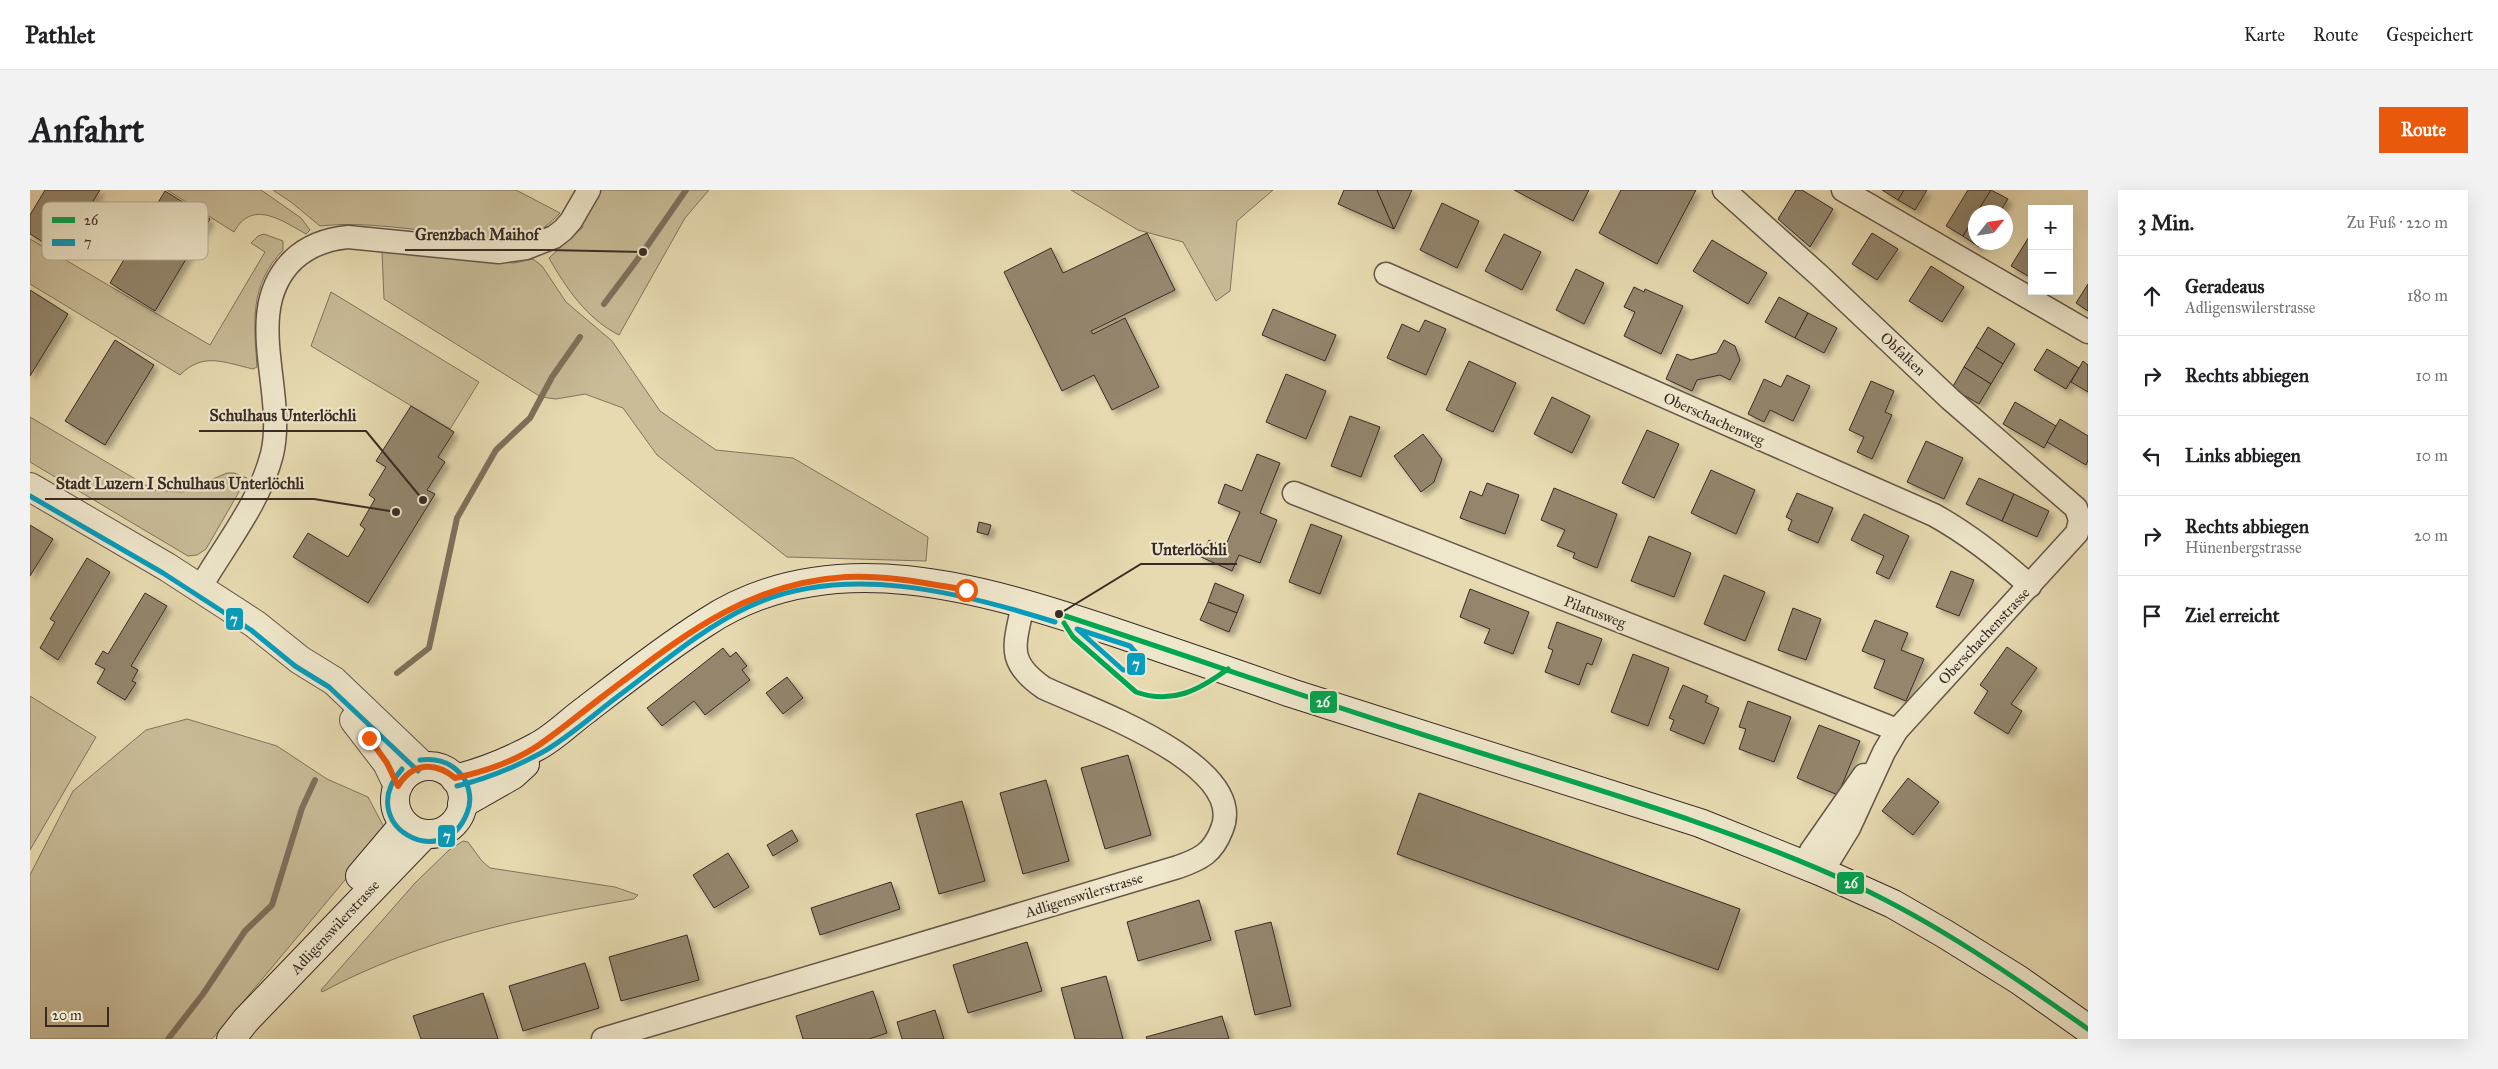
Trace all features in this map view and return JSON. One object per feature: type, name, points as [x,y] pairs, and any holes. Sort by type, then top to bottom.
[{"type":"main road","points":[[30,487],[200,588],[255,624],[300,660],[334,680],[423,766]]},
{"type":"main road","points":[[459,791],[513,775],[526,763],[538,746],[707,621],[745,600],[776,588],[846,577],[908,580],[1024,604],[1228,669],[1291,693],[1700,824],[1813,868],[1893,904],[2020,980],[2088,1029]]},
{"type":"main road","points":[[300,660],[324,692],[369,738],[387,763],[398,786]]},
{"type":"main road","points":[[423,766],[435,767],[446,771],[459,791],[459,817],[450,827],[438,833],[414,829],[397,812],[395,799],[398,786],[408,773],[423,766]]},
{"type":"main road","name":"Adligenswilerstrasse","points":[[239,1029],[272,973],[308,930],[355,882],[414,829]]},
{"type":"street","points":[[200,588],[254,499],[265,477],[272,453],[275,427],[268,311],[272,290],[285,269],[297,257],[320,242],[328,239],[348,237],[499,252],[540,245],[563,230],[571,221],[589,190]]},
{"type":"street","name":"Obfalken","points":[[1724,190],[1821,277],[1950,399],[2076,508],[2080,520]]},
{"type":"street","points":[[1843,190],[2088,332]]},
{"type":"street","name":"Oberschachenweg","points":[[1386,274],[1934,515],[1965,532],[1994,553],[2030,586]]},
{"type":"street","name":"Pilatusweg","points":[[1294,493],[1897,730]]},
{"type":"street","name":"Oberschachenstrasse","points":[[1813,868],[1849,828],[1884,752],[1897,730],[2077,533],[2080,520]]},
{"type":"street","name":"Adligenswilerstrasse","points":[[603,1039],[1178,867],[1200,860],[1216,844],[1223,827],[1225,811],[1219,795],[1189,760],[1167,744],[1044,688],[1028,677],[1017,662],[1015,644],[1024,604]]},
{"type":"shaded area","points":[[167,190],[261,190],[301,218],[310,230],[306,234],[287,223],[267,215],[258,214],[249,216],[241,222],[234,232],[208,216],[208,202],[186,202]]},
{"type":"shaded area","points":[[273,190],[516,190],[560,213],[540,231],[526,237],[510,239],[485,238],[372,225],[320,226]]},
{"type":"shaded area","points":[[600,190],[709,190],[685,218],[619,335],[587,312],[570,291],[549,258],[583,227],[582,220]]},
{"type":"shaded area","points":[[1071,190],[1273,190],[1237,221],[1230,291],[1216,301],[1183,242],[1138,230]]},
{"type":"shaded area","points":[[264,234],[283,241],[283,250],[272,263],[259,291],[255,319],[257,367],[253,369],[223,362],[205,361],[197,363],[180,375],[30,284],[30,239],[42,246],[42,260],[66,260],[210,345],[265,252],[251,243],[258,236]]},
{"type":"shaded area","points":[[382,251],[514,263],[533,259],[542,266],[566,302],[612,341],[660,411],[716,450],[793,458],[928,537],[926,561],[787,557],[657,455],[623,408],[585,394],[556,399],[541,397],[384,299]]},
{"type":"shaded area","points":[[331,292],[479,382],[450,429],[311,346]]},
{"type":"shaded area","points":[[30,417],[154,490],[182,492],[227,473],[234,473],[247,478],[206,549],[197,555],[188,556],[30,462]]},
{"type":"shaded area","points":[[30,696],[96,737],[30,850]]},
{"type":"shaded area","points":[[187,719],[277,746],[327,779],[368,797],[386,831],[212,1039],[30,1039],[30,875],[73,791],[146,730]]},
{"type":"shaded area","points":[[463,841],[468,842],[482,861],[490,868],[615,887],[638,895],[634,899],[553,914],[475,932],[398,957],[322,992],[321,990],[415,883],[449,850]]},
{"type":"building","points":[[45,190],[100,190],[93,202],[42,202],[42,241],[30,234],[30,215]]},
{"type":"building","points":[[1344,190],[1377,190],[1394,229],[1338,204]]},
{"type":"building","points":[[1377,190],[1412,190],[1394,229]]},
{"type":"building","points":[[1514,190],[1589,190],[1573,221]]},
{"type":"building","points":[[1621,190],[1696,190],[1657,264],[1599,233]]},
{"type":"building","points":[[1796,190],[1802,190],[1833,209],[1810,247],[1778,219]]},
{"type":"building","points":[[1882,190],[1904,190],[1898,200]]},
{"type":"building","points":[[1904,190],[1927,190],[1915,210],[1898,200]]},
{"type":"building","points":[[1968,190],[1991,190],[1982,205],[1968,205],[1968,228],[1963,236],[1946,226]]},
{"type":"building","points":[[1991,190],[2008,199],[2004,205],[1981,205]]},
{"type":"building","points":[[165,191],[183,202],[158,202]]},
{"type":"building","points":[[1442,203],[1479,221],[1457,268],[1420,250]]},
{"type":"building","points":[[1968,228],[1968,239],[1963,236]]},
{"type":"building","points":[[1147,233],[1175,290],[1091,331],[1093,334],[1125,318],[1159,387],[1112,410],[1094,375],[1062,391],[1004,272],[1051,248],[1063,273]]},
{"type":"building","points":[[1872,233],[1898,249],[1877,280],[1852,264]]},
{"type":"building","points":[[1504,234],[1541,252],[1522,290],[1485,271]]},
{"type":"building","points":[[2028,238],[2028,276],[2011,266]]},
{"type":"building","points":[[1712,240],[1767,273],[1748,304],[1693,271]]},
{"type":"building","points":[[124,260],[185,260],[155,311],[110,283]]},
{"type":"building","points":[[1931,266],[1964,287],[1942,322],[1909,301]]},
{"type":"building","points":[[1576,269],[1604,283],[1584,324],[1556,310]]},
{"type":"building","points":[[2088,284],[2088,311],[2076,303]]},
{"type":"building","points":[[1634,287],[1644,292],[1645,289],[1683,306],[1661,354],[1624,336],[1635,312],[1624,307]]},
{"type":"building","points":[[30,290],[68,314],[30,376]]},
{"type":"building","points":[[1779,297],[1808,313],[1795,338],[1765,322]]},
{"type":"building","points":[[1273,309],[1336,335],[1325,361],[1262,335]]},
{"type":"building","points":[[1808,313],[1837,328],[1824,353],[1795,338]]},
{"type":"building","points":[[1425,320],[1446,329],[1426,375],[1387,358],[1402,324],[1419,332]]},
{"type":"building","points":[[1988,327],[2015,344],[2003,364],[1976,347]]},
{"type":"building","points":[[115,340],[154,365],[105,445],[65,421]]},
{"type":"building","points":[[1724,340],[1735,346],[1740,360],[1730,380],[1720,375],[1697,380],[1692,391],[1666,379],[1677,354],[1691,360],[1717,353]]},
{"type":"building","points":[[1976,347],[2003,364],[1991,384],[1964,367]]},
{"type":"building","points":[[2047,349],[2079,368],[2066,389],[2034,370]]},
{"type":"building","points":[[1469,361],[1516,383],[1493,432],[1446,410]]},
{"type":"building","points":[[2083,361],[2088,365],[2088,392],[2071,382]]},
{"type":"building","points":[[1964,367],[1991,384],[1979,404],[1952,388]]},
{"type":"building","points":[[1286,374],[1326,391],[1306,439],[1266,422]]},
{"type":"building","points":[[1787,375],[1810,386],[1793,421],[1770,410],[1764,422],[1748,414],[1764,379],[1781,387]]},
{"type":"building","points":[[1871,381],[1894,391],[1885,412],[1892,415],[1872,459],[1857,452],[1864,437],[1849,430]]},
{"type":"building","points":[[1552,397],[1590,416],[1572,453],[1534,434]]},
{"type":"building","points":[[2015,402],[2056,426],[2044,448],[2003,424]]},
{"type":"building","points":[[411,406],[454,432],[438,457],[445,462],[427,490],[435,494],[368,603],[293,557],[308,533],[348,557],[365,529],[360,525],[375,499],[369,495],[386,467],[376,461]]},
{"type":"building","points":[[1350,416],[1380,427],[1361,477],[1331,466]]},
{"type":"building","points":[[2060,419],[2088,436],[2088,460],[2086,465],[2047,442]]},
{"type":"building","points":[[1647,430],[1679,444],[1654,498],[1622,483]]},
{"type":"building","points":[[1423,434],[1442,459],[1434,482],[1421,492],[1394,456]]},
{"type":"building","points":[[1926,441],[1963,458],[1944,499],[1907,482]]},
{"type":"building","points":[[1257,454],[1280,463],[1260,513],[1277,520],[1260,563],[1239,555],[1232,571],[1201,557],[1209,540],[1225,547],[1240,512],[1218,503],[1225,484],[1242,491]]},
{"type":"building","points":[[1711,470],[1755,490],[1736,534],[1691,513]]},
{"type":"building","points":[[1979,478],[2014,494],[2002,521],[1966,504]]},
{"type":"building","points":[[1487,483],[1519,495],[1505,534],[1460,518],[1470,491],[1482,496]]},
{"type":"building","points":[[1554,488],[1617,514],[1597,568],[1573,558],[1575,553],[1557,546],[1565,530],[1541,520]]},
{"type":"building","points":[[1797,493],[1833,508],[1818,543],[1788,530],[1792,520],[1786,517]]},
{"type":"building","points":[[2014,494],[2049,511],[2037,537],[2002,521]]},
{"type":"building","points":[[1864,514],[1909,536],[1889,579],[1876,573],[1884,556],[1851,540]]},
{"type":"building","points":[[979,522],[991,525],[988,535],[977,532]]},
{"type":"building","points":[[1311,524],[1342,536],[1320,594],[1289,582]]},
{"type":"building","points":[[30,525],[53,539],[30,576]]},
{"type":"building","points":[[1649,536],[1691,553],[1674,597],[1631,581]]},
{"type":"building","points":[[87,558],[110,572],[58,660],[40,648],[55,622],[50,619]]},
{"type":"building","points":[[1951,571],[1974,580],[1959,616],[1936,607]]},
{"type":"building","points":[[1724,575],[1765,592],[1745,641],[1704,624]]},
{"type":"building","points":[[1215,583],[1244,595],[1237,613],[1208,602]]},
{"type":"building","points":[[1470,589],[1529,612],[1513,654],[1484,643],[1490,629],[1460,617]]},
{"type":"building","points":[[145,593],[167,606],[131,666],[138,670],[132,681],[136,683],[125,700],[97,683],[105,669],[95,664],[103,651],[108,654]]},
{"type":"building","points":[[1208,602],[1237,613],[1229,632],[1200,620]]},
{"type":"building","points":[[1793,608],[1821,619],[1806,660],[1778,650]]},
{"type":"building","points":[[1875,620],[1908,633],[1901,650],[1924,659],[1906,701],[1874,688],[1885,660],[1862,651]]},
{"type":"building","points":[[1557,622],[1602,639],[1592,665],[1587,663],[1579,685],[1545,672],[1553,650],[1548,648]]},
{"type":"building","points":[[2007,647],[2037,668],[2011,704],[2022,711],[2008,734],[1974,713],[1988,691],[1980,685]]},
{"type":"building","points":[[723,648],[730,657],[736,652],[747,666],[742,670],[750,680],[705,715],[694,701],[662,726],[647,708]]},
{"type":"building","points":[[1633,654],[1669,668],[1648,726],[1611,712]]},
{"type":"building","points":[[787,677],[803,698],[783,714],[766,693]]},
{"type":"building","points":[[1683,685],[1708,696],[1705,702],[1719,708],[1704,744],[1670,730],[1674,720],[1669,718]]},
{"type":"building","points":[[1748,701],[1791,717],[1774,762],[1739,749],[1746,729],[1739,727]]},
{"type":"building","points":[[1819,725],[1860,741],[1838,795],[1797,778]]},
{"type":"building","points":[[1128,755],[1151,835],[1105,849],[1081,768]]},
{"type":"building","points":[[1908,778],[1939,802],[1913,835],[1882,811]]},
{"type":"building","points":[[1046,780],[1069,861],[1023,874],[1000,793]]},
{"type":"building","points":[[1419,793],[1740,909],[1718,970],[1397,854]]},
{"type":"building","points":[[962,801],[985,881],[939,894],[916,814]]},
{"type":"building","points":[[792,830],[798,841],[773,856],[767,845]]},
{"type":"building","points":[[728,853],[749,887],[714,908],[693,875]]},
{"type":"building","points":[[891,882],[900,909],[820,935],[811,908]]},
{"type":"building","points":[[1199,900],[1211,940],[1138,961],[1127,922]]},
{"type":"building","points":[[1271,922],[1291,1006],[1255,1015],[1235,931]]},
{"type":"building","points":[[687,935],[699,980],[621,1001],[609,957]]},
{"type":"building","points":[[1027,942],[1042,991],[968,1013],[953,965]]},
{"type":"building","points":[[585,963],[599,1008],[523,1031],[509,986]]},
{"type":"building","points":[[1106,976],[1123,1039],[1075,1039],[1061,988]]},
{"type":"building","points":[[873,991],[887,1033],[869,1039],[803,1039],[796,1016]]},
{"type":"building","points":[[483,993],[498,1039],[421,1039],[413,1016]]},
{"type":"building","points":[[935,1010],[944,1039],[902,1039],[897,1022]]},
{"type":"building","points":[[1222,1016],[1229,1039],[1147,1039],[1146,1037]]},
{"type":"waterway","points":[[604,304],[686,190]]},
{"type":"waterway","points":[[397,673],[429,648],[457,518],[496,450],[530,418],[552,377],[580,337]]},
{"type":"waterway","points":[[168,1039],[203,994],[245,931],[272,905],[302,808],[315,780]]},
{"type":"transit line","name":"7","points":[[30,496],[163,573],[251,630],[295,666],[329,687],[418,771]]},
{"type":"transit line","name":"7","points":[[457,786],[500,772],[541,753],[571,733],[697,637],[748,607],[785,593],[823,586],[862,584],[902,586],[980,601],[1055,622]]},
{"type":"transit line","name":"26","points":[[1059,614],[1376,720],[1695,821],[1802,862],[1855,885],[1916,916],[2003,970],[2088,1029]]},
{"type":"transit line","name":"26","points":[[1064,623],[1073,637],[1136,692],[1149,696],[1161,697],[1185,693],[1196,689],[1228,669]]},
{"type":"transit line","name":"7","points":[[1077,629],[1130,646],[1137,654],[1136,664],[1128,670],[1123,670],[1077,629]]},
{"type":"transit line","name":"7","points":[[402,769],[390,789],[388,808],[395,823],[407,835],[423,841],[440,840],[455,831],[467,813],[470,799],[469,790],[463,777],[454,768],[444,762],[420,760]]},
{"type":"place","name":"Grenzbach Maihof","points":[[643,252]]},
{"type":"place","name":"Schulhaus Unterlöchli","points":[[423,500]]},
{"type":"place","name":"Stadt Luzern I Schulhaus Unterlöchli","points":[[396,512]]},
{"type":"place","name":"Unterlöchli","points":[[1059,614]]},
{"type":"route","points":[[369,738],[387,763],[398,786],[408,773],[423,766],[435,767],[446,771],[455,778],[478,773],[538,746],[630,676],[707,621],[745,600],[776,588],[846,577],[908,580],[966,590]]}]
